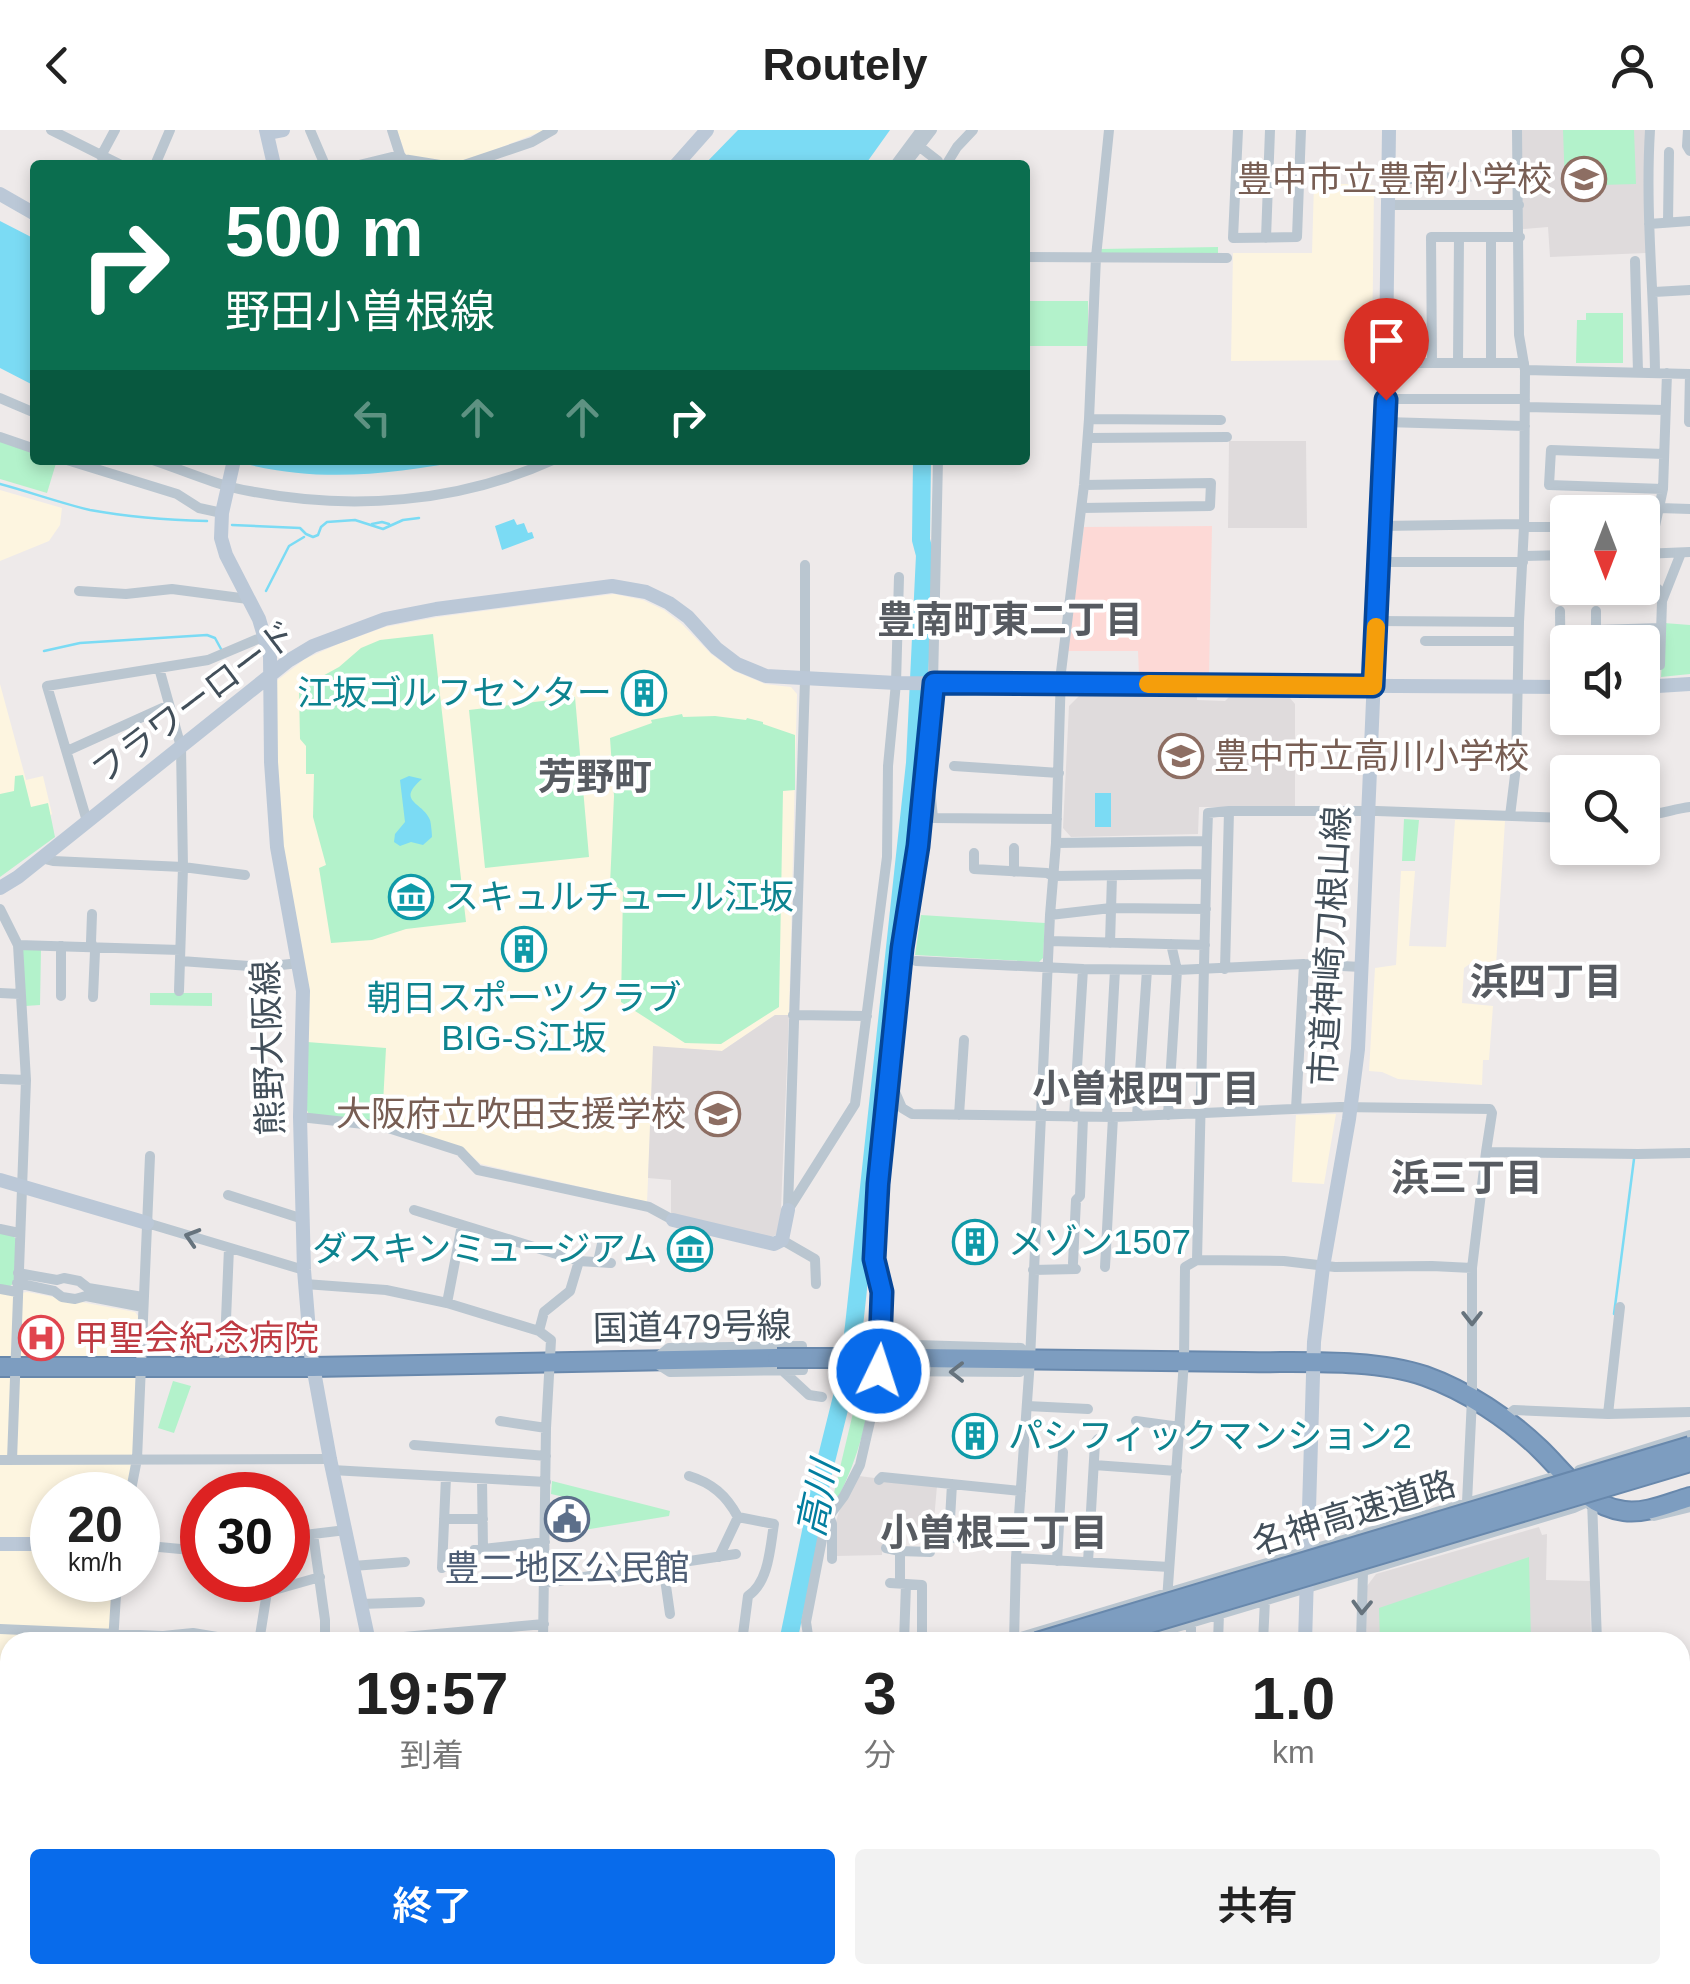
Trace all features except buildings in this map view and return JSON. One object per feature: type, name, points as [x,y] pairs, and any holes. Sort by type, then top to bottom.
[{"type":"highway","name":"国道479号線","points":[[7,1367],[653,1361],[780,1364],[917,1358],[1314,1363],[1391,1368],[1423,1376],[1472,1399],[1604,1492],[1628,1500],[1650,1498],[1690,1484]]},
{"type":"highway","name":"名神高速道路","points":[[1070,1632],[1690,1446]]},
{"type":"highway","name":"名神高速道路","points":[[1120,1632],[1690,1462]]},
{"type":"highway","name":"国道479号線","points":[[1571,1472],[1592,1500],[1628,1512],[1690,1497]]},
{"type":"street","points":[[51,130],[110,160]]},
{"type":"street","points":[[70,141],[77,130]]},
{"type":"street","points":[[101,156],[116,130]]},
{"type":"street","points":[[157,160],[170,130]]},
{"type":"street","points":[[310,130],[323,160]]},
{"type":"street","points":[[392,130],[392,159]]},
{"type":"street","points":[[479,160],[532,142],[553,130]]},
{"type":"street","points":[[680,160],[707,130]]},
{"type":"street","points":[[899,160],[921,130]]},
{"type":"street","points":[[932,130],[934,158],[957,146],[973,130]]},
{"type":"street","points":[[1012,1632],[1030,1360],[1061,672],[1090,419],[1096,257],[1109,130]]},
{"type":"street","points":[[1238,130],[1234,238],[1297,238],[1301,130]]},
{"type":"street","points":[[1266,238],[1270,130]]},
{"type":"street","name":"市道神崎刀根山線","points":[[1305,1632],[1314,1342],[1358,1048],[1388,364],[1389,130]]},
{"type":"street","points":[[1510,816],[1516,767],[1524,527],[1518,130]]},
{"type":"street","points":[[1650,130],[1649,224],[1665,410],[1660,503]]},
{"type":"street","points":[[1688,130],[1690,151]]},
{"type":"street","points":[[270,131],[273,160]]},
{"type":"street","points":[[1668,222],[1669,152]]},
{"type":"street","points":[[1388,180],[1482,176]]},
{"type":"street","points":[[0,194],[30,211]]},
{"type":"street","points":[[1388,204],[1519,205]]},
{"type":"street","points":[[1649,224],[1690,221]]},
{"type":"street","points":[[1432,363],[1431,237],[1520,237]]},
{"type":"street","points":[[1458,363],[1460,237]]},
{"type":"street","points":[[1490,363],[1492,237]]},
{"type":"street","points":[[1030,257],[1227,258]]},
{"type":"street","points":[[1635,261],[1638,372]]},
{"type":"street","points":[[1654,292],[1690,290]]},
{"type":"street","points":[[1388,364],[1490,363],[1690,374],[1689,422]]},
{"type":"street","points":[[0,398],[30,411]]},
{"type":"street","points":[[1386,400],[1665,410]]},
{"type":"street","points":[[1090,419],[1221,420]]},
{"type":"street","points":[[1386,422],[1525,426]]},
{"type":"street","points":[[0,436],[30,447]]},
{"type":"street","points":[[1088,438],[1227,438]]},
{"type":"street","points":[[1663,489],[1549,485],[1550,450],[1664,454]]},
{"type":"street","points":[[83,465],[177,494],[199,508],[222,513]]},
{"type":"street","points":[[170,465],[303,499],[356,502],[434,496],[489,484],[540,465]]},
{"type":"street","name":"熊野大阪線","points":[[233,465],[221,538],[265,636],[270,656],[277,847],[303,990],[300,1117],[305,1277],[313,1367],[367,1632]]},
{"type":"street","points":[[807,1632],[824,1529],[860,1465],[877,1390],[882,1292],[874,1259],[878,1184],[934,683],[938,465]]},
{"type":"street","points":[[1082,508],[1210,506],[1210,483],[1084,485]]},
{"type":"street","points":[[1660,508],[1690,508]]},
{"type":"street","points":[[1380,526],[1550,527]]},
{"type":"street","points":[[1660,554],[1685,553],[1662,602]]},
{"type":"street","points":[[1379,562],[1550,557]]},
{"type":"street","points":[[782,1240],[788,1210],[805,565]]},
{"type":"street","points":[[788,1210],[855,1104],[886,857],[899,578]]},
{"type":"street","name":"フラワーロード","points":[[0,888],[288,660],[313,646],[385,619],[612,586],[646,592],[669,602],[716,648],[737,664],[766,676],[896,683],[1550,686]]},
{"type":"street","points":[[79,592],[126,594],[172,589],[248,599]]},
{"type":"street","points":[[1660,595],[1660,665]]},
{"type":"street","points":[[1560,612],[1561,625]]},
{"type":"street","points":[[1596,612],[1596,625]]},
{"type":"street","points":[[1376,620],[1519,622]]},
{"type":"street","points":[[87,822],[47,686],[208,660],[265,636]]},
{"type":"street","points":[[1425,641],[1518,641]]},
{"type":"street","points":[[159,668],[181,747],[180,991]]},
{"type":"street","points":[[1660,686],[1690,684]]},
{"type":"street","points":[[67,751],[169,704]]},
{"type":"street","points":[[954,766],[1059,773]]},
{"type":"street","points":[[926,775],[932,790],[933,818],[1057,819]]},
{"type":"street","points":[[1660,814],[1690,807]]},
{"type":"street","points":[[1225,969],[1229,811]]},
{"type":"street","points":[[1197,1260],[1208,812],[1550,817]]},
{"type":"street","points":[[1056,843],[1206,841]]},
{"type":"street","points":[[1014,848],[1014,872]]},
{"type":"street","points":[[974,853],[974,870],[1053,876],[1206,874]]},
{"type":"street","points":[[42,858],[182,867],[245,876]]},
{"type":"street","points":[[1110,943],[1112,876]]},
{"type":"street","points":[[1050,915],[1111,908],[1206,909]]},
{"type":"street","points":[[0,909],[18,945],[26,1080],[17,1283],[7,1367],[6,1460],[137,1459],[331,1465],[546,1482]]},
{"type":"street","points":[[92,914],[94,997]]},
{"type":"street","points":[[1049,941],[1205,945]]},
{"type":"street","points":[[1168,1115],[1177,970],[1171,944]]},
{"type":"street","points":[[18,945],[93,946],[263,967],[299,964]]},
{"type":"street","points":[[61,946],[61,996]]},
{"type":"street","points":[[916,960],[1083,970],[1205,970],[1304,964],[1361,967]]},
{"type":"street","points":[[1296,1109],[1304,964]]},
{"type":"street","points":[[1033,1270],[1075,1266],[1076,1200],[1080,1196],[1083,970]]},
{"type":"street","points":[[1106,1268],[1115,970]]},
{"type":"street","points":[[1137,1116],[1146,970]]},
{"type":"street","points":[[0,994],[20,994]]},
{"type":"street","points":[[793,1015],[867,1016]]},
{"type":"street","points":[[959,1115],[964,1040]]},
{"type":"street","points":[[890,1078],[902,1108],[912,1114],[1110,1117],[1351,1107],[1490,1109],[1472,1268],[1467,1502]]},
{"type":"street","points":[[0,1079],[26,1080]]},
{"type":"street","points":[[300,1117],[382,1126],[460,1152],[478,1170],[649,1207],[673,1220],[774,1244],[782,1240]]},
{"type":"street","points":[[1486,1152],[1690,1153]]},
{"type":"street","points":[[134,1472],[150,1156]]},
{"type":"street","points":[[0,1180],[228,1248],[305,1277],[448,1303],[540,1331],[552,1340],[546,1428],[544,1632]]},
{"type":"street","points":[[228,1195],[303,1219]]},
{"type":"street","points":[[414,1210],[579,1261],[612,1263]]},
{"type":"street","points":[[448,1303],[462,1225]]},
{"type":"street","points":[[0,1229],[19,1232]]},
{"type":"street","points":[[598,1262],[604,1239]]},
{"type":"street","points":[[782,1240],[816,1260],[816,1284]]},
{"type":"street","points":[[224,1366],[228,1248]]},
{"type":"street","points":[[1164,1632],[1184,1362],[1185,1267],[1197,1260],[1472,1268]]},
{"type":"street","points":[[540,1331],[544,1312],[570,1291],[579,1261]]},
{"type":"street","points":[[0,1289],[17,1283],[75,1299],[86,1296],[143,1302]]},
{"type":"street","points":[[1608,1414],[1620,1306]]},
{"type":"street","points":[[881,1344],[1021,1348],[1030,1360]]},
{"type":"street","points":[[653,1361],[670,1348],[802,1346],[802,1370],[780,1364]]},
{"type":"street","points":[[879,1371],[1020,1372],[1030,1360]]},
{"type":"street","points":[[780,1364],[809,1395],[822,1397]]},
{"type":"street","points":[[1027,1406],[1088,1409]]},
{"type":"street","points":[[1502,1419],[1514,1410],[1690,1412]]},
{"type":"street","points":[[500,1421],[546,1428]]},
{"type":"street","points":[[1136,1421],[1180,1427]]},
{"type":"street","points":[[1040,1632],[1690,1435]]},
{"type":"street","points":[[1088,1562],[1098,1439]]},
{"type":"street","points":[[414,1445],[546,1456]]},
{"type":"street","points":[[1056,1561],[1063,1452]]},
{"type":"street","points":[[1094,1464],[1177,1471]]},
{"type":"street","points":[[689,1476],[707,1481],[732,1505],[738,1517]]},
{"type":"street","points":[[879,1480],[882,1476],[1021,1491]]},
{"type":"street","points":[[442,1568],[446,1477]]},
{"type":"street","points":[[482,1479],[478,1550],[545,1542]]},
{"type":"street","points":[[949,1537],[952,1484]]},
{"type":"street","points":[[1592,1500],[1609,1511],[1632,1517],[1690,1507]]},
{"type":"street","points":[[1173,1632],[1191,1622],[1592,1500]]},
{"type":"street","points":[[1592,1500],[1598,1632]]},
{"type":"street","points":[[829,1516],[832,1559]]},
{"type":"street","points":[[719,1556],[738,1517]]},
{"type":"street","points":[[738,1517],[774,1524],[762,1582],[748,1596],[743,1632]]},
{"type":"street","points":[[444,1520],[482,1520]]},
{"type":"street","points":[[310,1534],[346,1530]]},
{"type":"street","points":[[314,1534],[325,1632]]},
{"type":"street","points":[[0,1544],[30,1544]]},
{"type":"street","points":[[886,1548],[930,1552]]},
{"type":"street","points":[[900,1551],[898,1584],[903,1632]]},
{"type":"street","points":[[544,1583],[736,1554]]},
{"type":"street","points":[[1016,1558],[1169,1567]]},
{"type":"street","points":[[353,1566],[405,1562]]},
{"type":"street","points":[[666,1564],[670,1614]]},
{"type":"street","points":[[1361,1632],[1364,1571]]},
{"type":"street","points":[[261,1632],[267,1592],[320,1577]]},
{"type":"street","points":[[898,1584],[922,1584],[922,1632]]},
{"type":"street","points":[[1264,1632],[1266,1600]]},
{"type":"street","points":[[114,1632],[116,1602]]},
{"type":"street","points":[[361,1604],[420,1602]]},
{"type":"street","points":[[1218,1632],[1219,1614]]},
{"type":"street","points":[[1190,1632],[1191,1622]]},
{"type":"street","points":[[458,1632],[544,1624]]},
{"type":"street","points":[[0,1629],[38,1632]]},
{"type":"shaded area","points":[[397,130],[545,130],[469,160],[406,156]]},
{"type":"shaded area","name":"豊中市立豊南小学校","points":[[1521,130],[1645,130],[1646,253],[1550,257],[1548,227],[1523,229]]},
{"type":"shaded area","points":[[1314,183],[1374,185],[1372,360],[1231,361],[1233,253],[1312,253]]},
{"type":"shaded area","points":[[1229,441],[1306,441],[1307,528],[1228,528]]},
{"type":"shaded area","points":[[0,490],[62,508],[60,525],[49,541],[0,561]]},
{"type":"shaded area","points":[[1212,526],[1209,675],[1139,675],[1138,651],[1068,651],[1084,527]]},
{"type":"shaded area","points":[[614,594],[643,600],[664,610],[734,671],[765,684],[791,687],[797,694],[789,1015],[775,1015],[722,1051],[654,1047],[647,1202],[481,1164],[461,1147],[308,1114],[308,991],[282,848],[276,763],[275,682],[305,659],[385,627]]},
{"type":"shaded area","points":[[0,684],[26,780],[43,776],[52,814],[0,858]]},
{"type":"shaded area","name":"豊中市立高川小学校","points":[[1080,695],[1225,701],[1229,697],[1289,697],[1295,704],[1295,807],[1199,807],[1198,834],[1071,837],[1063,828],[1069,706]]},
{"type":"shaded area","points":[[1455,820],[1505,821],[1496,965],[1471,963],[1464,968],[1462,1003],[1493,1006],[1489,1060],[1483,1060],[1482,1085],[1398,1079],[1369,1071],[1375,968],[1396,965],[1401,871],[1415,871],[1409,946],[1446,947]]},
{"type":"shaded area","name":"大阪府立吹田支援学校","points":[[775,1015],[789,1015],[780,1233],[769,1238],[671,1214],[671,1180],[648,1178],[653,1046],[722,1051]]},
{"type":"shaded area","points":[[1336,1114],[1324,1184],[1292,1182],[1296,1115]]},
{"type":"shaded area","points":[[27,1292],[135,1312],[138,1316],[130,1472],[30,1472],[30,1602],[114,1602],[112,1632],[0,1632],[0,1293]]},
{"type":"shaded area","points":[[859,1476],[937,1486],[933,1531],[883,1529],[882,1555],[836,1556],[835,1524]]},
{"type":"shaded area","points":[[1539,1527],[1542,1535],[1547,1534],[1546,1580],[1590,1581],[1591,1632],[1366,1632],[1367,1586],[1376,1574]]},
{"type":"green space","points":[[1563,130],[1634,130],[1636,184],[1565,186]]},
{"type":"green space","points":[[1218,247],[1218,255],[1101,254],[1101,249]]},
{"type":"green space","points":[[1030,301],[1088,301],[1088,346],[1030,346]]},
{"type":"green space","points":[[1586,313],[1623,313],[1623,363],[1576,363],[1577,320],[1586,320]]},
{"type":"green space","points":[[0,441],[30,450],[30,465],[55,465],[47,493],[0,479]]},
{"type":"green space","points":[[1664,623],[1690,625],[1690,674],[1661,677]]},
{"type":"green space","points":[[433,634],[466,922],[406,929],[372,940],[331,943],[319,868],[326,865],[313,817],[314,774],[306,774],[306,746],[300,739],[299,689],[380,640]]},
{"type":"green space","points":[[575,697],[589,857],[485,868],[469,710]]},
{"type":"green space","points":[[682,714],[747,718],[795,735],[795,790],[783,791],[779,1007],[721,1044],[685,1043],[621,1002],[623,892],[610,885],[614,796],[610,738],[652,723],[651,720]]},
{"type":"green space","points":[[23,775],[31,807],[48,803],[55,837],[0,877],[0,794],[14,791],[15,776]]},
{"type":"green space","points":[[1404,819],[1419,820],[1415,861],[1402,861]]},
{"type":"green space","points":[[921,915],[1045,923],[1043,958],[1039,962],[915,955]]},
{"type":"green space","points":[[24,949],[41,949],[40,1005],[25,1006],[21,953]]},
{"type":"green space","points":[[150,993],[212,993],[212,1006],[150,1005]]},
{"type":"green space","points":[[307,1042],[386,1048],[382,1122],[309,1114]]},
{"type":"green space","points":[[0,1233],[16,1239],[14,1283],[9,1287],[0,1285]]},
{"type":"green space","points":[[863,1371],[874,1371],[870,1404],[845,1483],[838,1498],[833,1497]]},
{"type":"green space","points":[[173,1381],[191,1386],[174,1433],[158,1428]]},
{"type":"green space","points":[[552,1481],[670,1511],[669,1516],[584,1530],[578,1500],[551,1494]]},
{"type":"green space","points":[[1529,1557],[1531,1632],[1380,1632],[1379,1608]]},
{"type":"water","points":[[738,130],[890,130],[869,160],[709,160]]},
{"type":"water","points":[[0,221],[30,236],[30,383],[0,368]]},
{"type":"water","points":[[250,465],[439,465],[350,475]]},
{"type":"water","points":[[514,519],[517,525],[524,523],[534,538],[502,550],[495,526]]},
{"type":"water","points":[[409,776],[422,779],[411,797],[427,814],[432,837],[423,845],[411,842],[400,846],[394,842],[405,822],[400,780]]},
{"type":"water","points":[[1095,793],[1111,793],[1111,827],[1095,827]]},
{"type":"waterway","name":"高川","points":[[790,1632],[848,1373],[854,1326],[915,763],[925,555],[921,540],[922,465]]},
{"type":"waterway","points":[[0,484],[90,510],[207,521]]},
{"type":"waterway","points":[[232,525],[300,528],[313,537],[327,522],[355,520],[383,529],[419,518]]},
{"type":"waterway","points":[[372,524],[389,524]]},
{"type":"waterway","points":[[266,591],[289,546],[304,537]]},
{"type":"waterway","points":[[44,651],[80,643],[207,635],[215,638],[221,649]]},
{"type":"waterway","points":[[1614,1314],[1634,1159]]},
{"type":"slow traffic","points":[[1148,684],[1373,686],[1376,627]]},
{"type":"place","name":"豊中市立豊南小学校","points":[[1584,179]]},
{"type":"place","name":"江坂ゴルフセンター","points":[[644,693]]},
{"type":"place","name":"豊中市立高川小学校","points":[[1181,756]]},
{"type":"place","name":"スキュルチュール江坂","points":[[411,897]]},
{"type":"place","name":"朝日スポーツクラブ BIG-S江坂","points":[[524,949]]},
{"type":"place","name":"大阪府立吹田支援学校","points":[[718,1114]]},
{"type":"place","name":"メゾン1507","points":[[975,1242]]},
{"type":"place","name":"ダスキンミュージアム","points":[[690,1249]]},
{"type":"place","name":"甲聖会紀念病院","points":[[41,1338]]},
{"type":"place","name":"パシフィックマンション2","points":[[975,1436]]},
{"type":"place","name":"豊二地区公民館","points":[[567,1519]]},
{"type":"district","name":"豊南町東二丁目","points":[[1010,620]]},
{"type":"district","name":"芳野町","points":[[595,777]]},
{"type":"district","name":"浜四丁目","points":[[1546,982]]},
{"type":"district","name":"小曽根四丁目","points":[[1146,1089]]},
{"type":"district","name":"浜三丁目","points":[[1467,1178]]},
{"type":"district","name":"小曽根三丁目","points":[[994,1533]]},
{"type":"route","points":[[879,1371],[882,1292],[874,1259],[878,1184],[934,683],[1373,686],[1386,400]]}]
